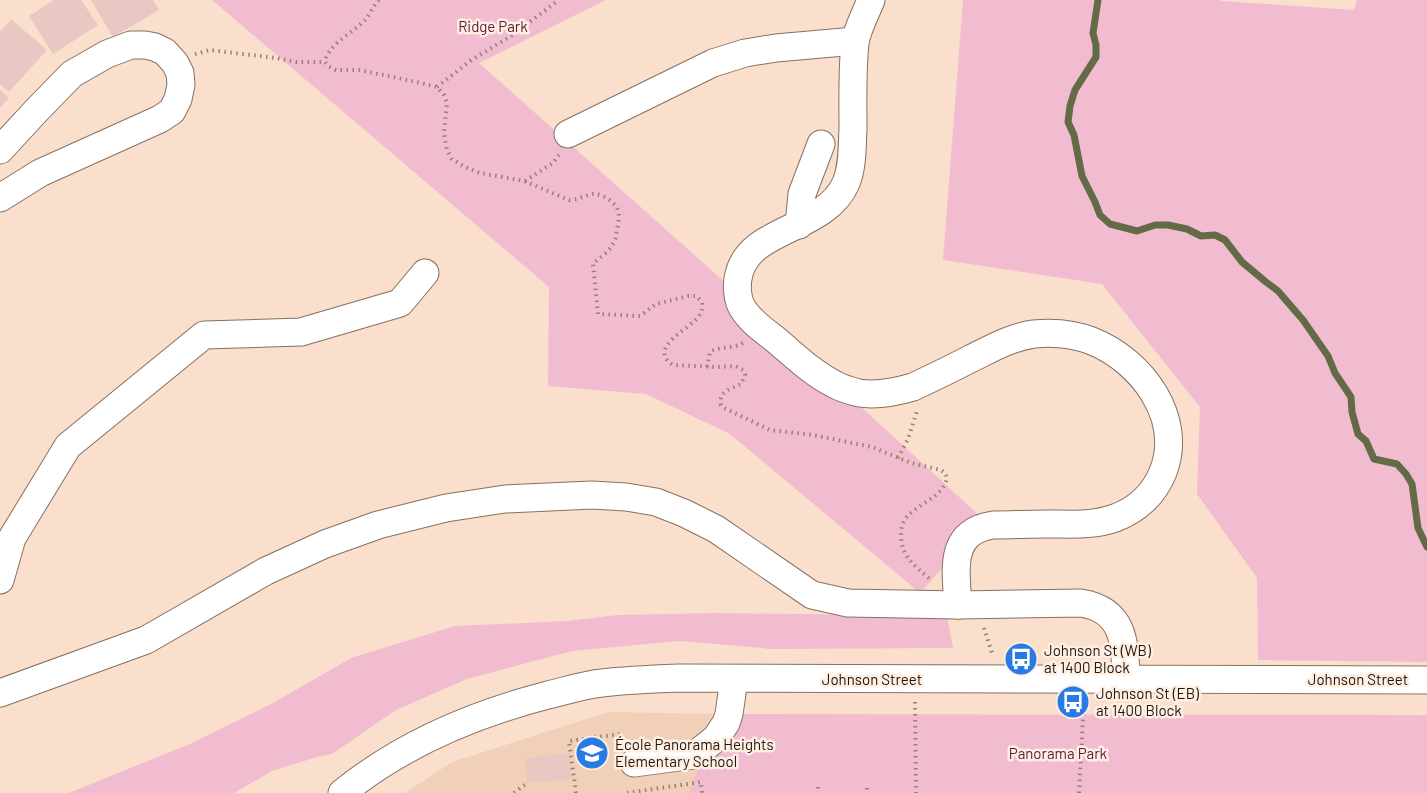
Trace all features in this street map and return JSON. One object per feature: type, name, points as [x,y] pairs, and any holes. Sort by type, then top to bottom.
[{"type":"street","points":[[871,0],[855,41],[852,144],[846,183],[828,208],[815,217],[772,237],[756,247],[748,256],[739,274],[739,298],[742,308],[759,326],[816,373],[834,385],[859,393],[873,394],[913,387],[996,346],[1032,334],[1060,334],[1090,340],[1128,363],[1150,388],[1160,404],[1167,428],[1168,453],[1160,479],[1146,499],[1131,510],[1116,518],[1083,525],[993,525],[983,526],[969,534],[960,547],[956,560],[958,604]]},
{"type":"street","points":[[568,134],[712,63],[745,53],[776,48],[855,41]]},
{"type":"street","points":[[0,150],[72,74],[107,54],[131,45],[155,47],[165,52],[180,73],[181,85],[172,111],[160,119],[40,173],[0,198]]},
{"type":"street","points":[[799,225],[802,194],[820,144]]},
{"type":"street","points":[[0,580],[12,538],[68,446],[204,335],[301,332],[400,303],[425,273]]},
{"type":"street","points":[[2,685],[146,640],[266,571],[325,544],[390,522],[446,508],[505,499],[592,495],[656,502],[684,513],[716,529],[812,595],[848,603],[1081,603],[1100,608],[1114,620],[1119,630],[1124,644],[1126,679]]},
{"type":"street","points":[[634,763],[694,755],[716,738],[729,714],[734,679]]},
{"type":"street","name":"Johnson Street","points":[[342,793],[392,758],[429,737],[480,716],[539,697],[600,683],[638,680],[734,679],[1427,680]]},
{"type":"path","points":[[325,62],[329,51],[366,19],[379,0]]},
{"type":"path","points":[[437,87],[470,61],[511,36],[559,0]]},
{"type":"path","points":[[175,63],[186,56],[210,50],[296,62],[325,62],[336,70],[358,70],[437,87],[447,103],[444,132],[447,150],[452,159],[480,173],[524,181],[569,200],[596,194],[612,202],[619,216],[615,242],[593,264],[598,314],[640,316],[656,304],[696,296],[702,302],[701,313],[667,346],[665,357],[674,365],[735,366],[743,370],[745,375],[741,384],[723,393],[720,401],[724,408],[770,430],[864,445],[945,473],[947,477],[944,487],[904,519],[901,525],[900,543],[904,553],[933,582]]},
{"type":"path","points":[[524,181],[553,163],[566,144],[568,134]]},
{"type":"path","points":[[707,367],[710,352],[715,349],[739,346],[759,326]]},
{"type":"path","points":[[898,458],[915,422],[918,405],[913,387]]},
{"type":"path","points":[[983,625],[992,653]]},
{"type":"path","points":[[1079,793],[1084,679]]},
{"type":"path","points":[[915,702],[916,793]]},
{"type":"path","points":[[576,793],[569,741],[620,734],[626,764],[634,763]]},
{"type":"path","points":[[627,793],[701,782],[702,793]]},
{"type":"path","points":[[514,793],[527,783]]},
{"type":"path","points":[[818,787],[818,793]]},
{"type":"shaded area","name":"École Panorama Heights Elementary School","points":[[608,712],[718,714],[689,793],[405,793],[452,762]]},
{"type":"green space","name":"Ridge Park","points":[[212,0],[606,0],[479,63],[727,284],[981,517],[944,566],[920,593],[730,434],[646,394],[548,386],[549,287]]},
{"type":"green space","points":[[963,0],[1221,0],[1354,10],[1357,0],[1427,0],[1427,662],[1258,660],[1257,578],[1197,494],[1200,407],[1102,284],[943,260]]},
{"type":"green space","points":[[715,613],[947,616],[953,648],[772,649],[679,641],[572,651],[467,679],[396,710],[332,754],[272,771],[234,793],[69,793],[192,743],[273,703],[351,658],[455,626],[567,621],[618,615]]},
{"type":"green space","name":"Panorama Park","points":[[718,714],[1427,715],[1427,793],[689,793]]},
{"type":"building","points":[[54,0],[81,0],[98,25],[53,54],[29,16]]},
{"type":"building","points":[[91,0],[153,0],[159,10],[113,37]]},
{"type":"building","points":[[11,19],[47,50],[9,92],[0,84],[0,32]]},
{"type":"building","points":[[0,90],[9,98],[0,108]]},
{"type":"building","points":[[569,753],[572,779],[527,783],[525,758]]},
{"type":"waterway","points":[[1098,0],[1093,33],[1096,57],[1075,90],[1068,122],[1074,135],[1082,176],[1100,215],[1110,224],[1137,231],[1155,225],[1168,225],[1187,229],[1201,236],[1215,235],[1225,240],[1242,262],[1278,291],[1303,320],[1328,356],[1335,373],[1351,397],[1352,412],[1358,434],[1366,441],[1374,459],[1397,464],[1412,484],[1418,528],[1427,547]]},
{"type":"place","name":"Johnson St (WB) at 1400 Block","points":[[1021,659]]},
{"type":"place","name":"Johnson St (EB) at 1400 Block","points":[[1073,702]]},
{"type":"place","name":"École Panorama Heights Elementary School","points":[[592,753]]}]
